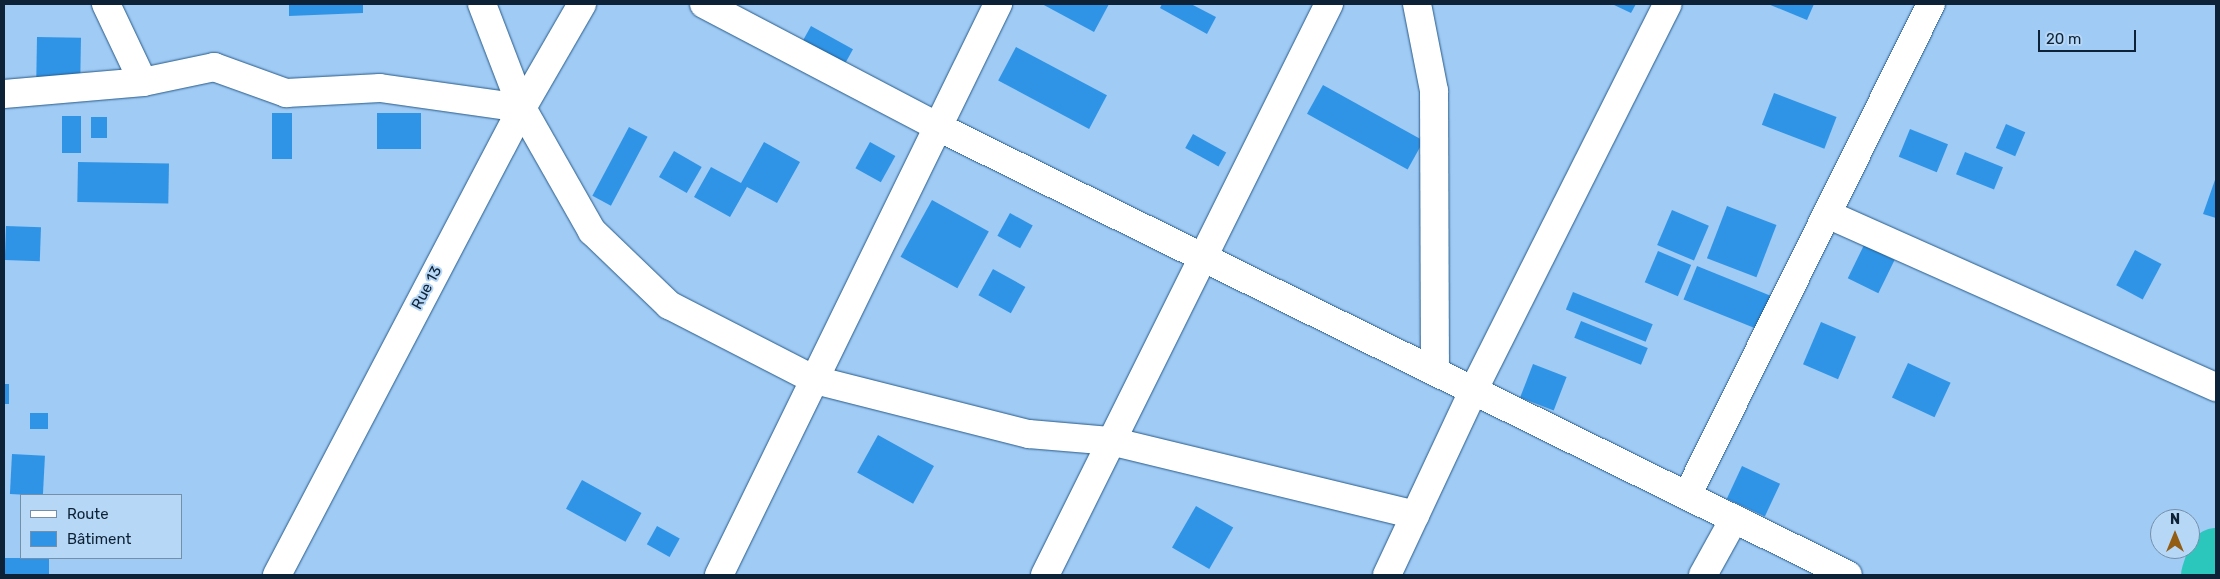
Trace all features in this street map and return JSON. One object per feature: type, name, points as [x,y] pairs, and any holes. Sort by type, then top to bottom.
[{"type":"street","points":[[106,4],[143,82]]},
{"type":"street","points":[[482,4],[522,108],[592,231],[669,305],[815,380],[1029,434],[1110,441],[1414,515]]},
{"type":"street","name":"Rue 13","points":[[277,575],[522,108],[582,4]]},
{"type":"street","points":[[704,4],[938,127],[1848,575]]},
{"type":"street","points":[[719,575],[998,4]]},
{"type":"street","points":[[1045,575],[1200,256],[1329,4]]},
{"type":"street","points":[[1418,4],[1434,91],[1435,371]]},
{"type":"street","points":[[1387,575],[1473,391],[1668,4]]},
{"type":"street","points":[[1687,496],[1827,214],[1927,5]]},
{"type":"street","points":[[4,94],[143,82],[214,67],[286,93],[380,88],[522,108]]},
{"type":"street","points":[[1827,214],[2216,388]]},
{"type":"street","points":[[1703,575],[1734,519]]},
{"type":"building","points":[[289,4],[363,4],[363,13],[289,16]]},
{"type":"building","points":[[1042,4],[1109,4],[1094,32]]},
{"type":"building","points":[[1162,4],[1191,4],[1216,17],[1207,34],[1160,8]]},
{"type":"building","points":[[1612,4],[1636,4],[1631,13]]},
{"type":"building","points":[[1768,4],[1814,4],[1807,20]]},
{"type":"building","points":[[811,26],[853,49],[841,70],[799,47]]},
{"type":"building","points":[[37,37],[81,38],[80,78],[36,77]]},
{"type":"building","points":[[1016,47],[1107,95],[1089,129],[998,81]]},
{"type":"building","points":[[1323,85],[1424,141],[1408,170],[1307,114]]},
{"type":"building","points":[[1774,93],[1837,117],[1824,149],[1762,125]]},
{"type":"building","points":[[272,113],[292,113],[292,159],[272,159]]},
{"type":"building","points":[[377,113],[421,113],[421,149],[377,149]]},
{"type":"building","points":[[62,116],[81,116],[81,153],[62,153]]},
{"type":"building","points":[[91,117],[107,117],[107,138],[91,138]]},
{"type":"building","points":[[2006,124],[2025,132],[2015,156],[1996,148]]},
{"type":"building","points":[[629,127],[648,137],[611,206],[592,196]]},
{"type":"building","points":[[1910,129],[1948,144],[1937,172],[1899,157]]},
{"type":"building","points":[[1193,134],[1226,152],[1218,166],[1185,148]]},
{"type":"building","points":[[764,142],[800,162],[777,203],[747,187],[730,217],[694,197],[711,167],[741,183]]},
{"type":"building","points":[[870,142],[895,156],[881,182],[855,168]]},
{"type":"building","points":[[674,151],[702,167],[687,193],[659,177]]},
{"type":"building","points":[[1965,152],[2003,167],[1994,190],[1956,174]]},
{"type":"building","points":[[78,162],[169,164],[168,204],[77,202]]},
{"type":"building","points":[[2216,177],[2216,218],[2203,214]]},
{"type":"building","points":[[932,200],[989,232],[957,288],[900,257]]},
{"type":"building","points":[[1727,206],[1776,225],[1756,277],[1707,258]]},
{"type":"building","points":[[1672,210],[1709,226],[1694,261],[1657,245]]},
{"type":"building","points":[[1010,213],[1033,226],[1020,248],[997,236]]},
{"type":"building","points":[[6,226],[41,227],[40,261],[5,260]]},
{"type":"building","points":[[1864,245],[1895,260],[1878,293],[1848,278]]},
{"type":"building","points":[[2135,250],[2161,264],[2143,299],[2116,285]]},
{"type":"building","points":[[1658,251],[1691,265],[1678,296],[1645,282]]},
{"type":"building","points":[[1697,266],[1771,296],[1758,329],[1684,299]]},
{"type":"building","points":[[993,269],[1025,287],[1011,313],[978,295]]},
{"type":"building","points":[[1573,292],[1653,324],[1646,342],[1566,310]]},
{"type":"building","points":[[1581,321],[1648,348],[1641,365],[1574,338]]},
{"type":"building","points":[[1821,322],[1856,337],[1838,379],[1803,364]]},
{"type":"building","points":[[1908,363],[1951,383],[1935,417],[1892,397]]},
{"type":"building","points":[[1533,364],[1567,377],[1554,411],[1520,398]]},
{"type":"building","points":[[4,384],[9,384],[9,404],[4,404]]},
{"type":"building","points":[[30,413],[48,413],[48,429],[30,429]]},
{"type":"building","points":[[878,435],[934,466],[913,504],[857,473]]},
{"type":"building","points":[[12,454],[45,456],[43,494],[10,494]]},
{"type":"building","points":[[1742,466],[1780,484],[1765,516],[1727,499]]},
{"type":"building","points":[[582,480],[641,513],[625,542],[566,509]]},
{"type":"building","points":[[1196,506],[1233,528],[1209,569],[1172,548]]},
{"type":"building","points":[[657,526],[680,539],[670,557],[647,544]]},
{"type":"building","points":[[4,558],[49,559],[49,575],[4,575]]},
{"type":"waterway","points":[[2210,575],[2216,557]]}]
